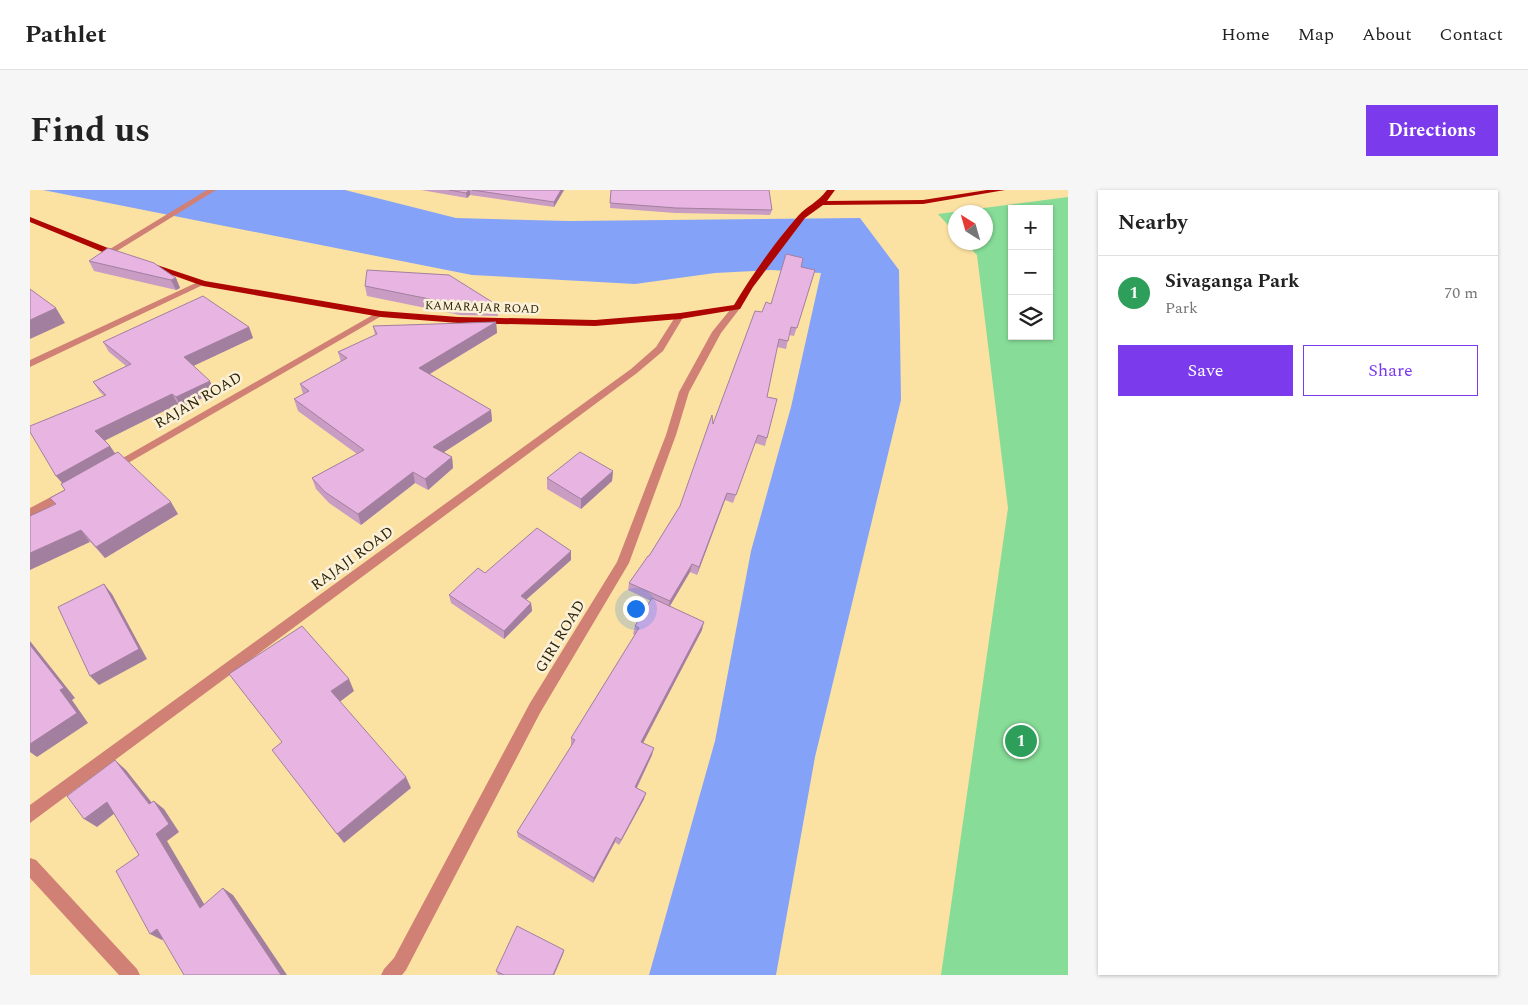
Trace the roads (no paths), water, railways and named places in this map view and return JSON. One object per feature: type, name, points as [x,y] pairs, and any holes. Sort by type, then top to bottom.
[{"type":"main road","points":[[736,307],[749,286],[802,216],[821,203],[831,190]]},
{"type":"main road","points":[[821,203],[923,202],[1001,190]]},
{"type":"main road","points":[[30,219],[128,258]]},
{"type":"main road","name":"KAMARAJAR ROAD","points":[[138,262],[203,283],[382,314],[458,320],[596,323],[680,316],[736,307]]},
{"type":"street","points":[[110,252],[212,190]]},
{"type":"street","points":[[30,364],[203,283]]},
{"type":"street","name":"GIRI ROAD","points":[[390,975],[400,964],[535,708],[623,564],[672,435],[684,392],[717,332],[736,307]]},
{"type":"street","name":"RAJAN ROAD","points":[[99,474],[382,314]]},
{"type":"street","name":"RAJAJI ROAD","points":[[30,815],[634,371],[660,349],[680,316]]},
{"type":"street","points":[[30,513],[73,489]]},
{"type":"street","points":[[30,866],[131,975]]},
{"type":"water","points":[[43,190],[345,190],[456,218],[569,221],[860,218],[899,270],[901,400],[815,757],[776,975],[649,975],[715,741],[751,551],[791,407],[821,273],[771,270],[715,273],[635,284],[472,275]]},
{"type":"place","name":"Sivaganga Park","points":[[1021,741]]}]
